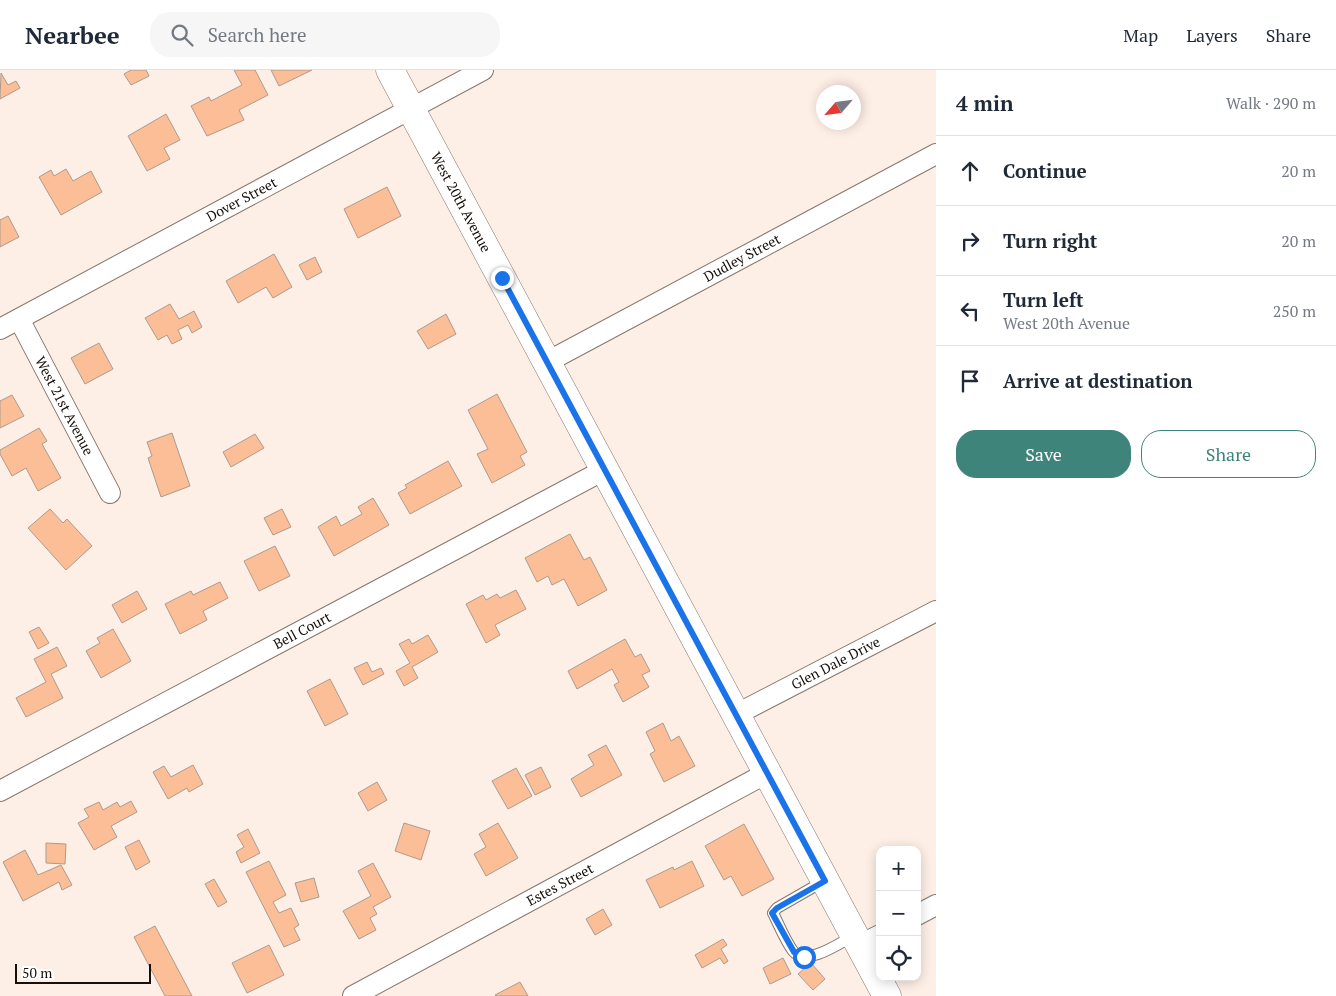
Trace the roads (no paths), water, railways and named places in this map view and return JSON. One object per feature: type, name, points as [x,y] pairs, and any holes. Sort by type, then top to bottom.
[{"type":"street","name":"West 20th Avenue","points":[[390,70],[825,881],[864,939],[887,996]]},
{"type":"street","name":"Dover Street","points":[[0,329],[483,70]]},
{"type":"street","name":"Dudley Street","points":[[547,362],[936,154]]},
{"type":"street","name":"West 21st Avenue","points":[[19,319],[110,493]]},
{"type":"street","name":"Bell Court","points":[[0,791],[604,470]]},
{"type":"street","name":"Glen Dale Drive","points":[[736,714],[936,611]]},
{"type":"street","name":"Estes Street","points":[[353,996],[768,773]]},
{"type":"street","points":[[921,913],[936,905]]},
{"type":"lane","points":[[825,881],[777,908],[772,913],[794,952],[804,957],[864,939]]}]
